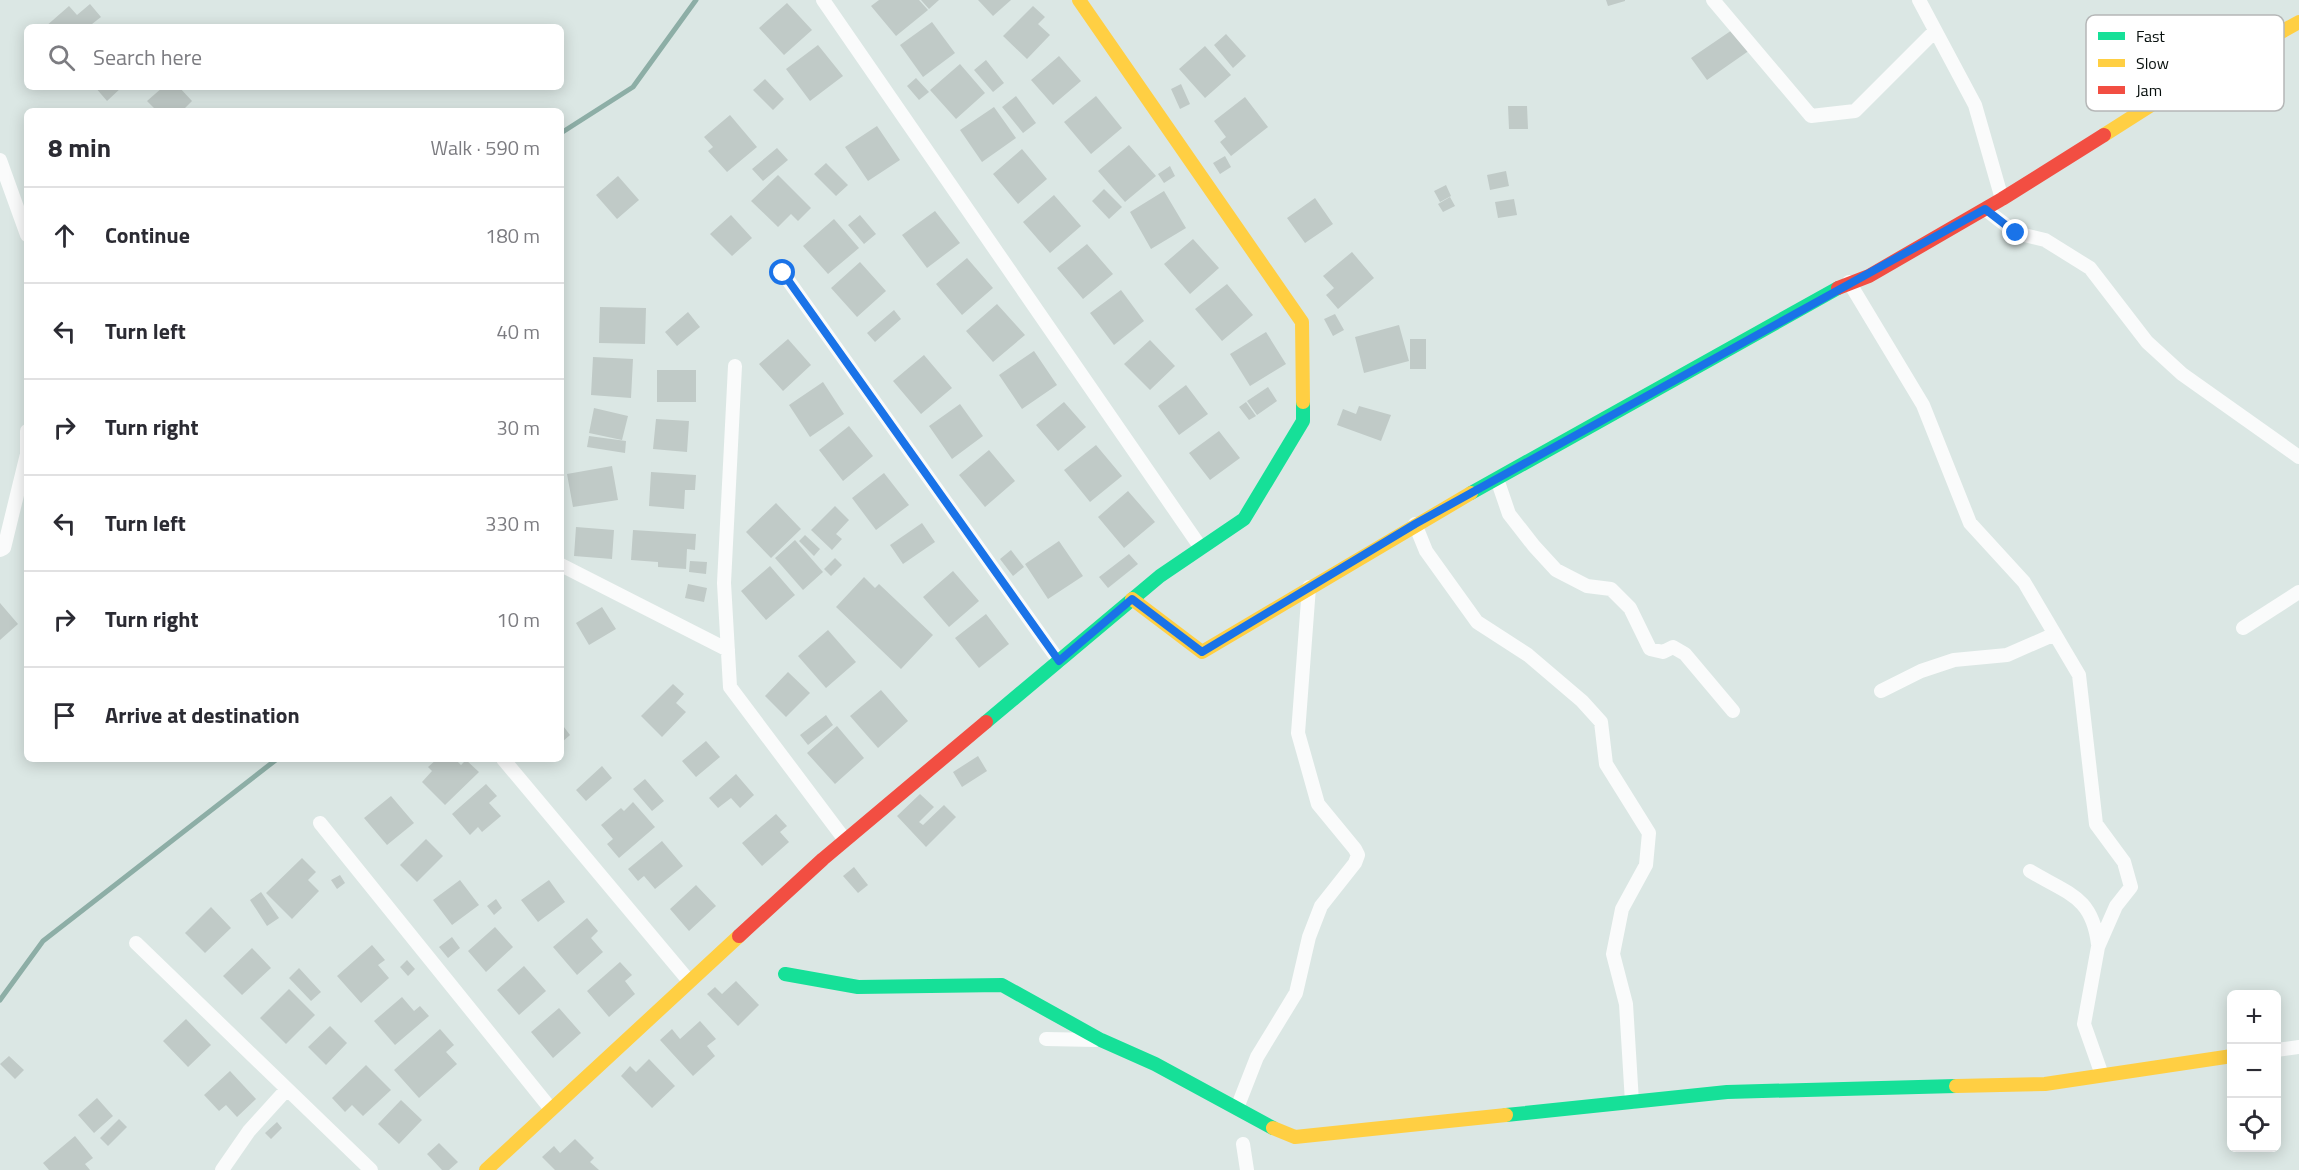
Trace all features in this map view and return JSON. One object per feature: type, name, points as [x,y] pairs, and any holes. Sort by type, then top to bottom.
[{"type":"street","points":[[822,0],[1201,549]]},
{"type":"street","points":[[486,1170],[550,1108],[845,840],[1160,576],[1244,519],[1303,422],[1302,322],[1079,0]]},
{"type":"street","points":[[1713,0],[1811,116],[1855,111],[1935,31]]},
{"type":"street","points":[[1918,0],[1975,105],[2002,199]]},
{"type":"street","points":[[2284,30],[2299,22]]},
{"type":"street","points":[[1132,599],[1202,652],[1415,524],[1850,282],[1869,276],[2002,199],[2142,111]]},
{"type":"street","points":[[0,160],[24,227]]},
{"type":"street","points":[[1985,209],[2016,233],[2045,240],[2090,268],[2147,342],[2182,374],[2299,457]]},
{"type":"street","points":[[783,273],[1059,661]]},
{"type":"street","points":[[1850,282],[1923,405],[1970,523],[2024,582],[2079,675],[2096,824],[2124,862],[2131,887],[2116,906],[2098,946],[2084,1024],[2102,1075]]},
{"type":"street","points":[[735,366],[724,583],[730,687],[845,840]]},
{"type":"street","points":[[0,550],[4,548],[24,466]]},
{"type":"street","points":[[1497,479],[1509,513],[1556,570],[1587,586],[1611,589],[1630,608],[1650,649],[1663,652],[1673,647],[1685,654],[1733,711]]},
{"type":"street","points":[[1415,524],[1426,551],[1477,622],[1528,655],[1582,701],[1601,722],[1606,764],[1649,833],[1646,866],[1622,909],[1613,954],[1626,1004],[1632,1102]]},
{"type":"street","points":[[564,567],[728,650]]},
{"type":"street","points":[[1237,1108],[1257,1057],[1296,993],[1309,937],[1321,906],[1355,863],[1358,855],[1318,804],[1298,733],[1309,587]]},
{"type":"street","points":[[2243,628],[2299,592]]},
{"type":"street","points":[[1881,691],[1943,663],[2007,655],[2055,634]]},
{"type":"street","points":[[506,762],[689,981]]},
{"type":"street","points":[[320,823],[550,1108]]},
{"type":"street","points":[[2030,871],[2086,904],[2095,922],[2098,946]]},
{"type":"street","points":[[136,943],[370,1170]]},
{"type":"street","points":[[785,974],[858,987],[1002,985],[1101,1040],[1155,1064],[1266,1125],[1295,1137],[1727,1092],[2045,1084],[2227,1057]]},
{"type":"street","points":[[1046,1039],[1101,1040]]},
{"type":"street","points":[[2281,1049],[2299,1047]]},
{"type":"street","points":[[222,1170],[249,1131],[288,1089]]},
{"type":"street","points":[[1243,1144],[1247,1170]]},
{"type":"building","points":[[879,0],[919,0],[928,10],[896,36],[871,6]]},
{"type":"building","points":[[921,0],[939,0],[929,9]]},
{"type":"building","points":[[978,0],[1011,0],[993,16]]},
{"type":"building","points":[[1606,0],[1625,0],[1625,1],[1608,6]]},
{"type":"building","points":[[787,3],[812,30],[784,55],[759,28]]},
{"type":"building","points":[[90,4],[101,17],[92,24],[48,24],[69,6],[77,15]]},
{"type":"building","points":[[1033,6],[1045,17],[1038,24],[1050,35],[1027,59],[1003,36]]},
{"type":"building","points":[[932,22],[955,53],[923,77],[900,45]]},
{"type":"building","points":[[1735,28],[1750,50],[1707,80],[1691,58]]},
{"type":"building","points":[[1226,34],[1246,56],[1233,68],[1214,45]]},
{"type":"building","points":[[818,45],[843,76],[810,101],[786,69]]},
{"type":"building","points":[[1205,46],[1231,75],[1205,98],[1179,69]]},
{"type":"building","points":[[1059,56],[1081,81],[1053,105],[1031,80]]},
{"type":"building","points":[[986,60],[1004,83],[993,92],[974,70]]},
{"type":"building","points":[[960,64],[985,93],[956,119],[930,90]]},
{"type":"building","points":[[916,78],[929,92],[919,100],[907,86]]},
{"type":"building","points":[[765,79],[784,99],[773,110],[753,90]]},
{"type":"building","points":[[1181,84],[1190,104],[1180,109],[1171,89]]},
{"type":"building","points":[[98,90],[119,90],[107,101]]},
{"type":"building","points":[[160,90],[182,90],[192,101],[185,108],[154,108],[147,101]]},
{"type":"building","points":[[1016,96],[1036,123],[1023,133],[1002,107]]},
{"type":"building","points":[[1096,96],[1122,128],[1091,154],[1064,122]]},
{"type":"building","points":[[1245,97],[1268,127],[1231,156],[1220,142],[1226,137],[1214,121]]},
{"type":"building","points":[[1508,106],[1527,106],[1528,129],[1509,129]]},
{"type":"building","points":[[994,107],[1016,138],[982,162],[960,130]]},
{"type":"building","points":[[730,115],[757,147],[727,172],[708,151],[713,147],[704,137]]},
{"type":"building","points":[[877,126],[900,160],[868,181],[845,147]]},
{"type":"building","points":[[1129,145],[1156,176],[1125,202],[1098,171]]},
{"type":"building","points":[[777,148],[788,160],[763,181],[752,169]]},
{"type":"building","points":[[1022,149],[1047,179],[1018,204],[993,174]]},
{"type":"building","points":[[1225,156],[1231,167],[1220,174],[1213,163]]},
{"type":"building","points":[[826,163],[848,185],[836,196],[814,174]]},
{"type":"building","points":[[1170,166],[1175,176],[1164,183],[1158,174]]},
{"type":"building","points":[[1506,171],[1509,186],[1490,190],[1487,175]]},
{"type":"building","points":[[778,175],[811,208],[798,221],[791,214],[778,227],[751,201]]},
{"type":"building","points":[[618,176],[639,200],[617,219],[596,195]]},
{"type":"building","points":[[1446,185],[1451,196],[1440,202],[1434,191]]},
{"type":"building","points":[[1104,189],[1122,207],[1109,219],[1092,201]]},
{"type":"building","points":[[1164,191],[1186,228],[1151,249],[1130,212]]},
{"type":"building","points":[[1054,195],[1081,226],[1050,253],[1023,222]]},
{"type":"building","points":[[1450,197],[1455,206],[1443,212],[1438,204]]},
{"type":"building","points":[[1315,198],[1333,224],[1305,243],[1287,218]]},
{"type":"building","points":[[1514,199],[1517,215],[1498,218],[1495,202]]},
{"type":"building","points":[[935,211],[960,243],[927,268],[902,235]]},
{"type":"building","points":[[731,215],[752,238],[732,256],[710,234]]},
{"type":"building","points":[[860,215],[876,234],[864,244],[848,225]]},
{"type":"building","points":[[834,219],[859,248],[828,274],[803,246]]},
{"type":"building","points":[[1193,239],[1219,268],[1190,294],[1164,264]]},
{"type":"building","points":[[1087,244],[1113,274],[1083,299],[1057,268]]},
{"type":"building","points":[[1352,252],[1374,278],[1338,309],[1326,295],[1334,288],[1323,276]]},
{"type":"building","points":[[967,258],[993,288],[962,315],[936,284]]},
{"type":"building","points":[[860,262],[886,291],[857,317],[831,288]]},
{"type":"building","points":[[1227,284],[1253,315],[1222,341],[1195,309]]},
{"type":"building","points":[[1121,290],[1144,321],[1114,345],[1090,313]]},
{"type":"building","points":[[997,304],[1025,335],[993,362],[966,331]]},
{"type":"building","points":[[600,307],[646,308],[645,344],[599,343]]},
{"type":"building","points":[[894,310],[901,319],[875,342],[867,333]]},
{"type":"building","points":[[688,312],[700,327],[677,346],[665,332]]},
{"type":"building","points":[[1335,314],[1344,330],[1333,336],[1324,319]]},
{"type":"building","points":[[1399,325],[1409,361],[1364,373],[1355,337]]},
{"type":"building","points":[[1266,332],[1286,364],[1250,386],[1230,354]]},
{"type":"building","points":[[788,339],[811,365],[783,391],[759,364]]},
{"type":"building","points":[[1410,339],[1426,339],[1426,369],[1410,369]]},
{"type":"building","points":[[1150,340],[1175,366],[1150,390],[1124,364]]},
{"type":"building","points":[[1034,351],[1057,385],[1022,409],[999,375]]},
{"type":"building","points":[[924,355],[952,388],[921,414],[893,381]]},
{"type":"building","points":[[593,357],[633,359],[631,398],[591,395]]},
{"type":"building","points":[[657,370],[696,370],[696,402],[657,402]]},
{"type":"building","points":[[823,382],[844,414],[810,437],[789,405]]},
{"type":"building","points":[[1186,385],[1208,414],[1179,435],[1158,406]]},
{"type":"building","points":[[1268,387],[1277,401],[1257,415],[1247,401]]},
{"type":"building","points":[[1064,402],[1086,427],[1058,451],[1036,425]]},
{"type":"building","points":[[1246,402],[1256,416],[1249,420],[1239,407]]},
{"type":"building","points":[[960,404],[983,436],[952,459],[929,426]]},
{"type":"building","points":[[1359,406],[1391,415],[1381,441],[1337,425],[1343,409],[1356,414]]},
{"type":"building","points":[[594,408],[628,416],[622,440],[589,433]]},
{"type":"building","points":[[656,419],[689,421],[687,452],[653,449]]},
{"type":"building","points":[[849,426],[873,456],[843,481],[819,450]]},
{"type":"building","points":[[1219,431],[1240,458],[1210,480],[1189,453]]},
{"type":"building","points":[[589,436],[626,441],[625,453],[587,447]]},
{"type":"building","points":[[1096,445],[1122,476],[1090,502],[1064,470]]},
{"type":"building","points":[[989,450],[1015,481],[985,507],[959,475]]},
{"type":"building","points":[[612,466],[618,500],[573,507],[567,474]]},
{"type":"building","points":[[651,472],[696,475],[695,490],[685,490],[684,509],[649,506]]},
{"type":"building","points":[[884,473],[909,505],[876,530],[852,498]]},
{"type":"building","points":[[1128,491],[1155,522],[1124,548],[1098,517]]},
{"type":"building","points":[[776,503],[801,529],[771,558],[746,532]]},
{"type":"building","points":[[835,506],[849,520],[836,534],[842,539],[832,550],[811,530]]},
{"type":"building","points":[[922,523],[935,542],[903,564],[890,545]]},
{"type":"building","points":[[576,527],[614,530],[612,559],[574,556]]},
{"type":"building","points":[[633,530],[696,534],[695,550],[687,549],[686,569],[658,567],[658,562],[631,560]]},
{"type":"building","points":[[805,535],[820,549],[814,556],[799,541]]},
{"type":"building","points":[[795,540],[823,572],[803,590],[775,558]]},
{"type":"building","points":[[1059,541],[1083,576],[1048,599],[1025,564]]},
{"type":"building","points":[[1011,550],[1024,567],[1013,576],[1000,559]]},
{"type":"building","points":[[1129,554],[1138,564],[1108,588],[1099,577]]},
{"type":"building","points":[[835,558],[842,565],[831,576],[824,569]]},
{"type":"building","points":[[690,561],[707,562],[706,574],[689,572]]},
{"type":"building","points":[[770,566],[795,595],[766,620],[741,591]]},
{"type":"building","points":[[953,571],[979,601],[949,627],[923,597]]},
{"type":"building","points":[[864,577],[875,588],[879,584],[933,635],[901,669],[836,607]]},
{"type":"building","points":[[688,584],[707,588],[704,602],[685,598]]},
{"type":"building","points":[[0,603],[18,624],[0,640]]},
{"type":"building","points":[[602,607],[616,629],[589,645],[576,623]]},
{"type":"building","points":[[986,614],[1009,644],[979,668],[955,638]]},
{"type":"building","points":[[828,630],[856,662],[826,688],[798,656]]},
{"type":"building","points":[[788,672],[810,693],[786,717],[765,696]]},
{"type":"building","points":[[673,684],[684,694],[676,703],[686,712],[662,737],[641,716]]},
{"type":"building","points":[[881,690],[908,721],[878,748],[850,716]]},
{"type":"building","points":[[826,715],[833,725],[808,745],[800,735]]},
{"type":"building","points":[[837,726],[864,758],[835,784],[807,753]]},
{"type":"building","points":[[564,727],[570,735],[564,740]]},
{"type":"building","points":[[706,741],[720,757],[696,777],[682,761]]},
{"type":"building","points":[[978,756],[987,771],[962,787],[953,772]]},
{"type":"building","points":[[434,762],[458,762],[461,765],[468,762],[479,772],[445,805],[422,782],[432,771],[428,767]]},
{"type":"building","points":[[602,766],[612,778],[586,801],[576,790]]},
{"type":"building","points":[[736,774],[754,795],[740,808],[731,798],[718,808],[709,798]]},
{"type":"building","points":[[645,779],[664,801],[652,811],[633,789]]},
{"type":"building","points":[[486,784],[497,796],[489,803],[501,816],[482,832],[478,827],[470,835],[452,814]]},
{"type":"building","points":[[920,794],[934,807],[919,822],[923,825],[944,805],[956,817],[926,847],[897,816]]},
{"type":"building","points":[[391,796],[414,823],[387,845],[364,818]]},
{"type":"building","points":[[633,802],[655,827],[619,858],[607,844],[613,839],[601,825],[621,808],[624,811]]},
{"type":"building","points":[[776,814],[787,826],[780,832],[789,842],[762,866],[742,843]]},
{"type":"building","points":[[426,839],[443,856],[417,882],[400,865]]},
{"type":"building","points":[[662,841],[683,866],[655,889],[644,876],[638,881],[628,869]]},
{"type":"building","points":[[302,858],[316,872],[308,880],[319,891],[292,919],[266,893]]},
{"type":"building","points":[[854,867],[868,885],[858,893],[843,876]]},
{"type":"building","points":[[340,875],[345,883],[337,889],[331,880]]},
{"type":"building","points":[[460,880],[479,905],[452,925],[433,900]]},
{"type":"building","points":[[549,880],[565,902],[538,922],[521,900]]},
{"type":"building","points":[[696,885],[716,906],[689,931],[670,909]]},
{"type":"building","points":[[261,892],[279,918],[267,926],[250,900]]},
{"type":"building","points":[[496,899],[502,908],[494,915],[487,906]]},
{"type":"building","points":[[211,907],[231,928],[205,953],[185,933]]},
{"type":"building","points":[[587,918],[598,931],[591,938],[603,952],[577,975],[553,947]]},
{"type":"building","points":[[495,927],[513,947],[486,972],[468,951]]},
{"type":"building","points":[[452,937],[460,948],[448,958],[439,947]]},
{"type":"building","points":[[372,945],[385,960],[378,965],[389,978],[361,1003],[337,976]]},
{"type":"building","points":[[252,948],[271,968],[242,995],[223,976]]},
{"type":"building","points":[[407,960],[415,969],[408,976],[400,967]]},
{"type":"building","points":[[620,962],[632,975],[625,981],[635,994],[609,1017],[587,991]]},
{"type":"building","points":[[524,966],[546,991],[519,1015],[497,990]]},
{"type":"building","points":[[299,968],[321,992],[311,1001],[289,978]]},
{"type":"building","points":[[736,981],[759,1005],[738,1026],[707,994],[715,987],[722,994]]},
{"type":"building","points":[[289,989],[315,1015],[286,1044],[260,1018]]},
{"type":"building","points":[[402,997],[414,1011],[420,1006],[429,1016],[395,1045],[374,1021]]},
{"type":"building","points":[[559,1008],[581,1033],[553,1058],[531,1032]]},
{"type":"building","points":[[186,1019],[211,1045],[188,1067],[163,1041]]},
{"type":"building","points":[[700,1021],[716,1039],[707,1046],[715,1056],[693,1076],[660,1040],[672,1029],[680,1039]]},
{"type":"building","points":[[330,1026],[347,1043],[326,1065],[308,1047]]},
{"type":"building","points":[[440,1029],[454,1045],[446,1052],[457,1064],[419,1098],[394,1070]]},
{"type":"building","points":[[9,1056],[24,1070],[15,1079],[0,1064]]},
{"type":"building","points":[[649,1059],[675,1086],[652,1108],[621,1076],[630,1066],[636,1072]]},
{"type":"building","points":[[366,1065],[391,1090],[363,1116],[352,1105],[345,1112],[332,1098]]},
{"type":"building","points":[[230,1071],[256,1099],[237,1117],[226,1105],[219,1111],[204,1095]]},
{"type":"building","points":[[97,1098],[113,1116],[94,1133],[78,1115]]},
{"type":"building","points":[[401,1100],[422,1120],[399,1144],[378,1124]]},
{"type":"building","points":[[119,1119],[127,1127],[108,1146],[100,1138]]},
{"type":"building","points":[[277,1122],[282,1128],[271,1139],[265,1133]]},
{"type":"building","points":[[75,1136],[93,1158],[85,1164],[90,1170],[49,1170],[43,1163]]},
{"type":"building","points":[[575,1139],[594,1158],[590,1162],[599,1170],[555,1170],[542,1157],[554,1146],[560,1153]]},
{"type":"building","points":[[439,1143],[458,1162],[449,1170],[442,1170],[427,1154]]},
{"type":"waterway","points":[[564,131],[633,87],[696,0]]},
{"type":"waterway","points":[[0,1000],[43,941],[273,762]]},
{"type":"traffic: fast","points":[[1471,493],[1838,288]]},
{"type":"traffic: fast","points":[[986,722],[1160,576],[1244,519],[1303,421],[1303,402]]},
{"type":"traffic: fast","points":[[785,974],[858,987],[1002,985],[1101,1040],[1155,1064],[1273,1128]]},
{"type":"traffic: fast","points":[[1506,1115],[1727,1092],[1956,1086]]},
{"type":"traffic: slow","points":[[1079,0],[1302,322],[1303,402]]},
{"type":"traffic: slow","points":[[2284,30],[2299,22]]},
{"type":"traffic: slow","points":[[2104,135],[2142,111]]},
{"type":"traffic: slow","points":[[1132,599],[1202,652],[1471,493]]},
{"type":"traffic: slow","points":[[486,1170],[739,936]]},
{"type":"traffic: slow","points":[[1956,1086],[2045,1084],[2227,1057]]},
{"type":"traffic: slow","points":[[1273,1128],[1295,1137],[1506,1115]]},
{"type":"traffic: jam","points":[[1838,288],[1869,276],[2002,199],[2104,135]]},
{"type":"traffic: jam","points":[[739,936],[823,859],[986,722]]},
{"type":"route","points":[[783,273],[1059,661],[1132,599],[1202,652],[1415,524],[1850,282],[1869,276],[1985,209],[2016,233]]}]
